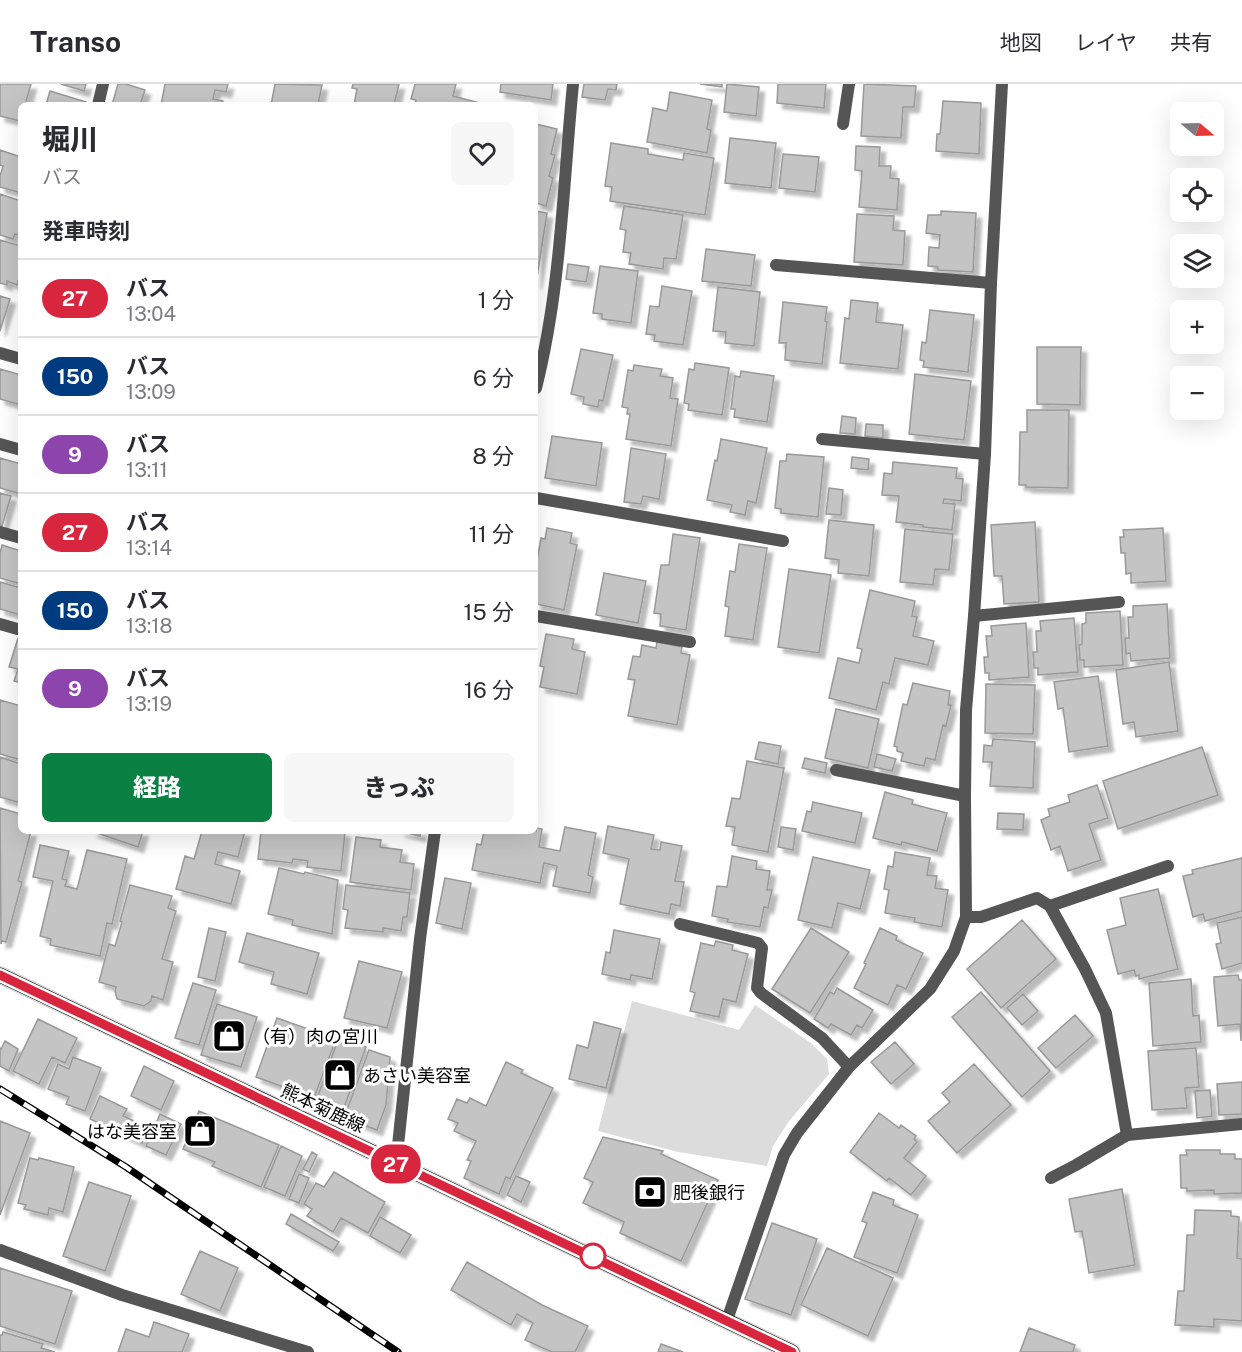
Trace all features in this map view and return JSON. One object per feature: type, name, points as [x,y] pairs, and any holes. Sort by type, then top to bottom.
[{"type":"main road","name":"熊本菊鹿線","points":[[0,975],[792,1352]]},
{"type":"street","points":[[99,102],[103,84]]},
{"type":"street","points":[[538,369],[558,270],[573,84]]},
{"type":"street","points":[[843,124],[849,84]]},
{"type":"street","points":[[727,1320],[784,1155],[796,1133],[849,1067],[930,989],[954,951],[966,917],[964,796],[966,711],[985,454],[991,283],[1002,84]]},
{"type":"street","points":[[776,265],[991,283]]},
{"type":"street","points":[[0,353],[18,358]]},
{"type":"street","points":[[822,440],[985,454]]},
{"type":"street","points":[[0,444],[18,449]]},
{"type":"street","points":[[538,498],[783,541]]},
{"type":"street","points":[[0,532],[18,537]]},
{"type":"street","points":[[974,616],[1119,602]]},
{"type":"street","points":[[538,616],[690,642]]},
{"type":"street","points":[[0,624],[18,629]]},
{"type":"street","points":[[836,771],[964,796]]},
{"type":"street","points":[[396,1164],[420,939],[435,834]]},
{"type":"street","points":[[1050,906],[1168,866]]},
{"type":"street","points":[[966,917],[981,917],[1037,898],[1050,906],[1106,1013],[1127,1135]]},
{"type":"street","points":[[680,924],[758,943],[762,948],[757,988],[822,1038],[849,1067]]},
{"type":"street","points":[[1051,1178],[1127,1135],[1242,1124]]},
{"type":"street","points":[[0,1250],[122,1295],[308,1352]]},
{"type":"shaded area","points":[[632,1001],[739,1030],[755,1005],[811,1043],[827,1059],[829,1074],[789,1121],[773,1146],[767,1166],[678,1152],[598,1131]]},
{"type":"building","points":[[0,84],[31,84],[26,102],[18,102],[18,120],[0,116]]},
{"type":"building","points":[[61,84],[86,84],[84,91]]},
{"type":"building","points":[[118,84],[145,90],[141,102],[113,102]]},
{"type":"building","points":[[165,84],[228,84],[226,92],[215,90],[213,99],[223,102],[162,102]]},
{"type":"building","points":[[275,84],[322,85],[319,102],[272,102]]},
{"type":"building","points":[[353,84],[399,84],[395,102],[355,102],[357,89],[352,88]]},
{"type":"building","points":[[415,84],[456,84],[453,96],[476,102],[416,102],[416,100],[411,99]]},
{"type":"building","points":[[501,84],[553,84],[551,100],[500,92]]},
{"type":"building","points":[[584,84],[617,84],[616,90],[608,89],[605,100],[582,97]]},
{"type":"building","points":[[700,84],[722,84],[722,87]]},
{"type":"building","points":[[727,84],[759,87],[756,116],[724,112]]},
{"type":"building","points":[[778,84],[826,84],[824,108],[777,103]]},
{"type":"building","points":[[864,84],[916,86],[914,107],[903,107],[901,138],[861,136]]},
{"type":"building","points":[[50,91],[86,102],[47,102]]},
{"type":"building","points":[[670,92],[712,100],[707,129],[711,130],[707,153],[647,142],[653,108],[667,111]]},
{"type":"building","points":[[943,101],[981,103],[979,154],[936,151]]},
{"type":"building","points":[[538,124],[557,129],[551,154],[555,155],[549,176],[553,178],[546,206],[538,204]]},
{"type":"building","points":[[730,138],[776,143],[771,188],[725,183]]},
{"type":"building","points":[[611,143],[648,149],[648,154],[683,160],[684,153],[714,158],[705,215],[610,201],[612,187],[605,186]]},
{"type":"building","points":[[856,146],[880,147],[879,166],[891,166],[890,178],[899,179],[897,210],[859,207],[862,171],[855,170]]},
{"type":"building","points":[[0,150],[18,156],[18,192],[0,187],[3,166],[0,165]]},
{"type":"building","points":[[783,154],[819,157],[815,192],[779,188]]},
{"type":"building","points":[[0,194],[18,200],[18,235],[15,234],[13,239],[0,235]]},
{"type":"building","points":[[624,206],[683,215],[676,259],[664,258],[663,269],[629,264],[631,253],[623,252],[626,230],[620,229]]},
{"type":"building","points":[[538,211],[547,213],[538,271]]},
{"type":"building","points":[[941,211],[976,213],[973,272],[938,270],[938,267],[928,266],[929,247],[939,248],[940,235],[926,233],[928,215],[941,215]]},
{"type":"building","points":[[857,214],[894,216],[893,230],[905,231],[903,265],[854,262]]},
{"type":"building","points":[[0,240],[18,245],[18,282],[17,285],[7,281],[7,285],[0,283]]},
{"type":"building","points":[[706,249],[755,255],[751,286],[702,281]]},
{"type":"building","points":[[568,264],[589,267],[586,282],[566,279]]},
{"type":"building","points":[[600,266],[638,271],[631,323],[602,319],[602,314],[593,313]]},
{"type":"building","points":[[662,286],[692,291],[683,345],[654,341],[655,335],[646,334],[650,306],[659,307]]},
{"type":"building","points":[[718,287],[760,292],[754,346],[725,343],[726,332],[713,331]]},
{"type":"building","points":[[0,296],[10,299],[0,331]]},
{"type":"building","points":[[851,300],[878,303],[876,322],[903,325],[898,369],[840,363],[845,318],[849,319]]},
{"type":"building","points":[[783,302],[827,307],[822,364],[785,360],[786,343],[779,343]]},
{"type":"building","points":[[930,310],[974,315],[968,372],[923,367],[924,361],[920,360],[922,342],[926,343]]},
{"type":"building","points":[[1037,347],[1081,347],[1080,405],[1037,404]]},
{"type":"building","points":[[581,349],[613,355],[603,401],[599,400],[598,407],[583,404],[584,397],[571,394]]},
{"type":"building","points":[[695,363],[729,368],[722,415],[688,410],[689,404],[684,403],[689,369],[694,370]]},
{"type":"building","points":[[634,365],[662,369],[660,376],[673,378],[670,398],[678,399],[671,446],[626,439],[630,414],[627,414],[628,408],[622,407],[628,370],[633,371]]},
{"type":"building","points":[[0,369],[18,374],[18,404],[0,399]]},
{"type":"building","points":[[741,371],[774,376],[767,422],[734,417],[735,409],[731,409],[735,376],[740,377]]},
{"type":"building","points":[[915,374],[971,381],[964,440],[909,434]]},
{"type":"building","points":[[1027,410],[1069,410],[1068,488],[1019,485],[1020,432],[1027,432]]},
{"type":"building","points":[[842,416],[856,418],[855,434],[840,433]]},
{"type":"building","points":[[866,424],[883,425],[883,438],[865,436]]},
{"type":"building","points":[[552,436],[602,443],[596,486],[545,478]]},
{"type":"building","points":[[721,439],[767,448],[756,503],[748,501],[745,515],[730,512],[732,505],[707,500]]},
{"type":"building","points":[[631,448],[666,454],[659,499],[643,496],[641,504],[624,502]]},
{"type":"building","points":[[787,454],[824,457],[818,517],[781,513],[781,509],[775,508],[780,461],[786,461]]},
{"type":"building","points":[[852,457],[869,459],[868,470],[851,468]]},
{"type":"building","points":[[0,458],[18,463],[18,493],[0,488]]},
{"type":"building","points":[[893,462],[957,468],[956,478],[963,479],[961,501],[944,499],[943,503],[955,504],[952,530],[896,522],[899,496],[882,495],[884,473],[892,474]]},
{"type":"building","points":[[829,488],[843,490],[841,515],[826,514]]},
{"type":"building","points":[[0,493],[11,496],[2,526],[0,525]]},
{"type":"building","points":[[829,520],[874,525],[869,576],[838,573],[839,560],[825,558]]},
{"type":"building","points":[[1035,522],[1039,602],[1004,604],[1002,576],[994,576],[991,525]]},
{"type":"building","points":[[547,528],[572,533],[570,543],[577,545],[564,610],[538,604],[538,555],[541,538],[545,539]]},
{"type":"building","points":[[1163,528],[1166,581],[1131,583],[1131,573],[1126,574],[1125,553],[1121,553],[1120,537],[1124,537],[1123,530]]},
{"type":"building","points":[[905,529],[953,534],[949,570],[935,569],[933,585],[900,582]]},
{"type":"building","points":[[673,534],[700,538],[686,630],[660,626],[661,614],[654,613],[661,565],[669,565]]},
{"type":"building","points":[[739,544],[767,548],[753,640],[725,636],[729,607],[725,606],[730,571],[735,572]]},
{"type":"building","points":[[2,545],[18,550],[18,583],[0,578]]},
{"type":"building","points":[[789,569],[831,575],[819,653],[778,647]]},
{"type":"building","points":[[604,573],[646,581],[638,623],[596,615]]},
{"type":"building","points":[[0,582],[18,587],[18,614],[0,609]]},
{"type":"building","points":[[870,590],[915,601],[912,616],[917,617],[913,636],[934,641],[928,665],[895,658],[889,684],[883,682],[876,710],[829,698],[838,658],[859,663],[862,649],[857,648]]},
{"type":"building","points":[[1167,604],[1170,658],[1131,661],[1130,653],[1126,654],[1125,638],[1129,638],[1128,617],[1133,617],[1133,606]]},
{"type":"building","points":[[1120,611],[1123,665],[1084,667],[1084,660],[1080,660],[1079,645],[1082,644],[1082,624],[1086,623],[1086,613]]},
{"type":"building","points":[[1074,618],[1078,672],[1038,675],[1038,668],[1034,668],[1033,652],[1037,652],[1036,631],[1041,631],[1040,621]]},
{"type":"building","points":[[1026,623],[1029,677],[989,680],[989,673],[985,673],[984,657],[988,657],[986,636],[992,636],[991,626]]},
{"type":"building","points":[[546,634],[574,639],[572,649],[585,652],[577,694],[540,687],[544,667],[540,666]]},
{"type":"building","points":[[18,638],[18,669],[9,667]]},
{"type":"building","points":[[657,642],[682,647],[681,653],[690,655],[677,725],[628,716],[635,680],[628,679],[633,656],[640,657],[642,645],[656,648]]},
{"type":"building","points":[[1169,662],[1178,731],[1136,737],[1134,722],[1123,724],[1116,670]]},
{"type":"building","points":[[18,669],[18,682],[14,681]]},
{"type":"building","points":[[1098,676],[1108,746],[1069,752],[1063,708],[1058,709],[1054,682]]},
{"type":"building","points":[[913,683],[950,691],[948,705],[951,705],[946,726],[943,725],[935,760],[926,758],[924,766],[901,761],[903,753],[897,751],[897,747],[894,746],[903,704],[907,705]]},
{"type":"building","points":[[986,684],[1035,685],[1033,734],[985,733]]},
{"type":"building","points":[[0,700],[18,705],[18,759],[0,754]]},
{"type":"building","points":[[836,709],[879,719],[868,768],[825,758]]},
{"type":"building","points":[[993,739],[1035,742],[1033,788],[990,786],[992,762],[983,762],[984,745],[992,746]]},
{"type":"building","points":[[759,742],[781,746],[778,764],[755,759]]},
{"type":"building","points":[[1202,747],[1218,795],[1118,829],[1103,781]]},
{"type":"building","points":[[877,754],[896,759],[892,771],[874,767]]},
{"type":"building","points":[[0,757],[18,763],[18,802],[0,797]]},
{"type":"building","points":[[805,758],[827,763],[825,773],[802,768]]},
{"type":"building","points":[[747,761],[784,768],[768,852],[732,845],[735,827],[726,826],[732,798],[740,799]]},
{"type":"building","points":[[1097,785],[1108,818],[1089,824],[1101,860],[1068,871],[1060,846],[1051,850],[1041,820],[1050,816],[1048,809],[1070,802],[1068,795]]},
{"type":"building","points":[[885,792],[913,800],[912,804],[947,813],[937,851],[902,842],[901,845],[873,838]]},
{"type":"building","points":[[813,802],[862,813],[855,843],[802,831],[807,811],[811,812]]},
{"type":"building","points":[[0,808],[18,813],[18,834],[30,834],[18,881],[22,882],[6,942],[2,941],[1,944]]},
{"type":"building","points":[[998,813],[1024,814],[1023,830],[997,829]]},
{"type":"building","points":[[608,826],[654,835],[651,849],[660,850],[661,842],[682,846],[675,881],[684,882],[680,906],[671,904],[669,914],[620,904],[629,859],[603,853]]},
{"type":"building","points":[[565,827],[596,833],[588,875],[593,877],[590,893],[553,886],[557,866],[544,863],[540,883],[472,870],[477,844],[481,845],[483,834],[538,834],[538,828],[542,829],[539,847],[560,851]]},
{"type":"building","points":[[781,827],[796,829],[793,850],[778,847]]},
{"type":"building","points":[[100,834],[142,834],[138,847]]},
{"type":"building","points":[[201,834],[244,834],[238,857],[218,852],[215,864],[240,871],[231,904],[176,889],[185,856],[194,859]]},
{"type":"building","points":[[261,834],[345,834],[341,871],[307,867],[308,861],[293,859],[292,863],[258,859]]},
{"type":"building","points":[[356,837],[381,840],[380,847],[402,850],[400,862],[414,864],[411,890],[350,882]]},
{"type":"building","points":[[40,845],[69,851],[62,879],[67,880],[65,886],[77,889],[87,850],[127,859],[112,924],[107,923],[100,956],[50,945],[51,939],[40,936],[53,881],[33,877]]},
{"type":"building","points":[[895,852],[930,858],[927,875],[937,876],[935,888],[948,890],[942,927],[914,922],[915,918],[885,913],[889,890],[884,889],[888,866],[893,867]]},
{"type":"building","points":[[732,856],[757,861],[756,869],[770,871],[767,890],[772,890],[768,908],[764,907],[760,927],[727,922],[728,919],[712,916],[717,886],[727,887]]},
{"type":"building","points":[[813,857],[870,870],[860,909],[838,903],[832,928],[798,920]]},
{"type":"building","points":[[1242,858],[1242,911],[1205,921],[1203,914],[1193,917],[1183,876],[1193,874],[1192,870]]},
{"type":"building","points":[[279,868],[338,880],[332,934],[292,925],[293,920],[268,914]]},
{"type":"building","points":[[445,878],[471,883],[462,929],[436,923]]},
{"type":"building","points":[[130,885],[172,896],[168,908],[176,911],[162,959],[173,962],[163,1000],[152,996],[151,1001],[144,1006],[117,999],[116,987],[99,982],[109,944],[115,946]]},
{"type":"building","points":[[346,885],[410,893],[407,917],[403,917],[401,931],[383,928],[383,932],[345,928],[348,910],[343,909]]},
{"type":"building","points":[[1158,889],[1178,969],[1139,979],[1139,975],[1136,976],[1134,970],[1118,974],[1107,930],[1126,925],[1120,898]]},
{"type":"building","points":[[1242,917],[1242,963],[1222,969],[1216,944],[1221,943],[1217,923]]},
{"type":"building","points":[[1022,920],[1056,959],[1001,1008],[967,969]]},
{"type":"building","points":[[209,928],[226,932],[215,981],[198,977]]},
{"type":"building","points":[[811,928],[849,952],[810,1013],[772,989]]},
{"type":"building","points":[[880,928],[897,936],[896,940],[923,953],[906,989],[897,985],[888,1005],[854,988]]},
{"type":"building","points":[[614,930],[660,939],[652,979],[631,975],[630,980],[602,974],[606,952],[610,953]]},
{"type":"building","points":[[247,933],[319,953],[307,994],[271,984],[274,972],[239,962]]},
{"type":"building","points":[[716,941],[733,945],[732,950],[748,954],[736,1002],[723,999],[719,1017],[690,1011],[695,993],[690,991],[701,943],[714,946]]},
{"type":"building","points":[[359,961],[402,972],[387,1028],[344,1018]]},
{"type":"building","points":[[1238,975],[1239,980],[1242,980],[1241,1041],[1240,1024],[1218,1026],[1214,982],[1214,977]]},
{"type":"building","points":[[1191,979],[1193,1016],[1199,1015],[1201,1042],[1153,1046],[1149,983]]},
{"type":"building","points":[[193,983],[216,990],[199,1045],[175,1038]]},
{"type":"building","points":[[837,988],[873,1010],[862,1028],[857,1025],[851,1035],[831,1024],[828,1028],[814,1019],[830,992],[834,994]]},
{"type":"building","points":[[981,992],[1050,1071],[1022,1097],[952,1017]]},
{"type":"building","points":[[1023,994],[1038,1011],[1022,1025],[1007,1008]]},
{"type":"building","name":"（有）肉の宮川","points":[[217,1004],[257,1017],[241,1067],[201,1055]]},
{"type":"building","points":[[1075,1015],[1093,1036],[1056,1068],[1038,1048]]},
{"type":"building","points":[[277,1018],[336,1039],[314,1098],[256,1077]]},
{"type":"building","points":[[38,1019],[77,1038],[65,1063],[52,1057],[39,1084],[13,1071]]},
{"type":"building","points":[[594,1022],[621,1029],[606,1088],[569,1079],[577,1045],[588,1048]]},
{"type":"building","name":"あさい美容室","points":[[339,1037],[366,1047],[342,1113],[315,1104]]},
{"type":"building","points":[[5,1041],[18,1049],[9,1071],[0,1066],[0,1048]]},
{"type":"building","points":[[895,1042],[914,1064],[891,1084],[871,1062]]},
{"type":"building","points":[[1196,1048],[1199,1087],[1185,1088],[1187,1108],[1152,1110],[1148,1051]]},
{"type":"building","points":[[369,1050],[390,1057],[386,1105],[377,1130],[344,1118]]},
{"type":"building","points":[[73,1057],[101,1068],[85,1111],[66,1104],[69,1097],[48,1089],[58,1064],[69,1069]]},
{"type":"building","points":[[506,1062],[523,1070],[521,1073],[553,1088],[510,1179],[506,1177],[499,1194],[464,1178],[471,1161],[467,1160],[476,1141],[454,1131],[458,1123],[448,1119],[457,1099],[467,1103],[470,1098],[486,1106]]},
{"type":"building","points":[[974,1064],[1011,1105],[957,1153],[928,1121],[950,1102],[942,1093]]},
{"type":"building","points":[[144,1066],[174,1081],[161,1110],[131,1096]]},
{"type":"building","points":[[1242,1082],[1242,1114],[1219,1115],[1217,1084]]},
{"type":"building","points":[[1210,1090],[1212,1116],[1197,1118],[1195,1091]]},
{"type":"building","points":[[100,1096],[127,1109],[123,1116],[150,1128],[142,1143],[90,1119]]},
{"type":"building","points":[[199,1111],[279,1145],[261,1187],[212,1166],[215,1162],[183,1149]]},
{"type":"building","points":[[879,1113],[899,1128],[901,1125],[916,1136],[914,1139],[917,1142],[904,1158],[926,1176],[911,1195],[889,1178],[887,1181],[850,1152]]},
{"type":"building","points":[[160,1114],[181,1124],[166,1155],[146,1146]]},
{"type":"building","points":[[0,1121],[30,1133],[0,1215]]},
{"type":"building","name":"肥後銀行","points":[[603,1137],[663,1151],[661,1154],[718,1180],[681,1261],[620,1233],[624,1222],[583,1203],[593,1182],[584,1178]]},
{"type":"building","points":[[281,1146],[302,1156],[285,1196],[264,1187]]},
{"type":"building","points":[[1186,1150],[1220,1150],[1220,1154],[1235,1154],[1235,1159],[1242,1159],[1242,1193],[1214,1194],[1214,1190],[1187,1191],[1187,1188],[1181,1188],[1180,1155],[1187,1155]]},
{"type":"building","points":[[312,1152],[317,1155],[309,1172],[303,1169]]},
{"type":"building","points":[[30,1158],[38,1160],[39,1158],[74,1167],[63,1212],[49,1208],[48,1215],[24,1209],[26,1205],[18,1203]]},
{"type":"building","points":[[334,1172],[385,1202],[368,1233],[341,1218],[333,1232],[307,1216],[312,1209],[304,1204],[316,1183],[324,1187]]},
{"type":"building","points":[[299,1174],[309,1178],[299,1203],[289,1199]]},
{"type":"building","points":[[516,1176],[530,1182],[521,1202],[507,1195]]},
{"type":"building","points":[[89,1182],[131,1196],[105,1271],[63,1256]]},
{"type":"building","points":[[1122,1189],[1135,1265],[1089,1273],[1082,1231],[1075,1232],[1069,1199]]},
{"type":"building","points":[[873,1192],[894,1200],[893,1205],[918,1215],[897,1273],[854,1257],[867,1223],[862,1221]]},
{"type":"building","points":[[1195,1210],[1231,1211],[1231,1216],[1239,1217],[1237,1258],[1242,1259],[1242,1321],[1214,1319],[1214,1327],[1175,1325],[1178,1291],[1184,1291],[1187,1235],[1194,1235]]},
{"type":"building","points":[[291,1214],[339,1242],[333,1251],[286,1224]]},
{"type":"building","points":[[380,1217],[411,1235],[400,1253],[370,1236]]},
{"type":"building","points":[[772,1223],[817,1239],[791,1315],[745,1299]]},
{"type":"building","points":[[827,1248],[893,1278],[868,1336],[801,1305]]},
{"type":"building","points":[[200,1251],[238,1268],[220,1311],[181,1294]]},
{"type":"building","points":[[467,1262],[542,1305],[588,1326],[575,1352],[552,1352],[525,1340],[533,1323],[517,1314],[511,1325],[451,1290]]},
{"type":"building","points":[[0,1268],[72,1291],[55,1344],[0,1326]]},
{"type":"building","points":[[154,1322],[189,1334],[182,1352],[118,1352],[126,1329],[149,1337]]},
{"type":"building","points":[[1029,1328],[1075,1345],[1073,1352],[1020,1352]]},
{"type":"building","points":[[3,1332],[43,1344],[41,1348],[55,1352],[0,1352],[0,1335]]},
{"type":"building","points":[[661,1344],[683,1352],[658,1352]]},
{"type":"railway","points":[[0,1089],[126,1167],[398,1352]]},
{"type":"bus line","name":"27","points":[[0,975],[792,1352]]},
{"type":"place","name":"（有）肉の宮川","points":[[229,1036]]},
{"type":"place","name":"あさい美容室","points":[[340,1075]]},
{"type":"place","name":"はな美容室","points":[[200,1131]]},
{"type":"place","name":"肥後銀行","points":[[650,1192]]}]
